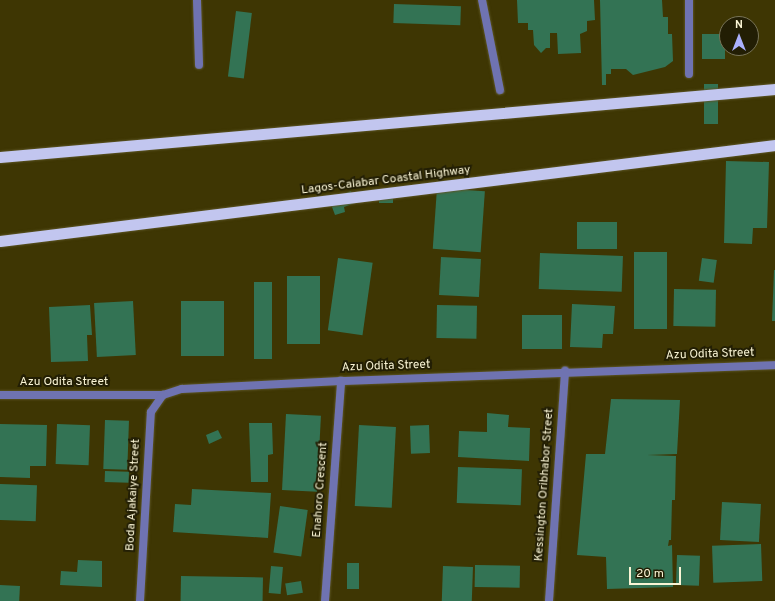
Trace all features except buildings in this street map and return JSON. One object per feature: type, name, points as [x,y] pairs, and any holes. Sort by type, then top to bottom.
[{"type":"highway","points":[[0,157],[775,89]]},
{"type":"highway","name":"Lagos-Calabar Coastal Highway","points":[[0,240],[56,236],[775,146]]},
{"type":"street","points":[[197,0],[199,65]]},
{"type":"street","points":[[482,0],[500,90]]},
{"type":"street","points":[[689,0],[689,74]]},
{"type":"street","name":"Azu Odita Street","points":[[0,395],[163,395],[182,389],[341,381],[565,371],[775,365]]},
{"type":"street","name":"Kessington Oribhabor Street","points":[[548,601],[565,371]]},
{"type":"street","name":"Enahoro Crescent","points":[[325,601],[341,381]]},
{"type":"street","name":"Boda Ajakaiye Street","points":[[140,601],[151,412],[163,395]]}]
